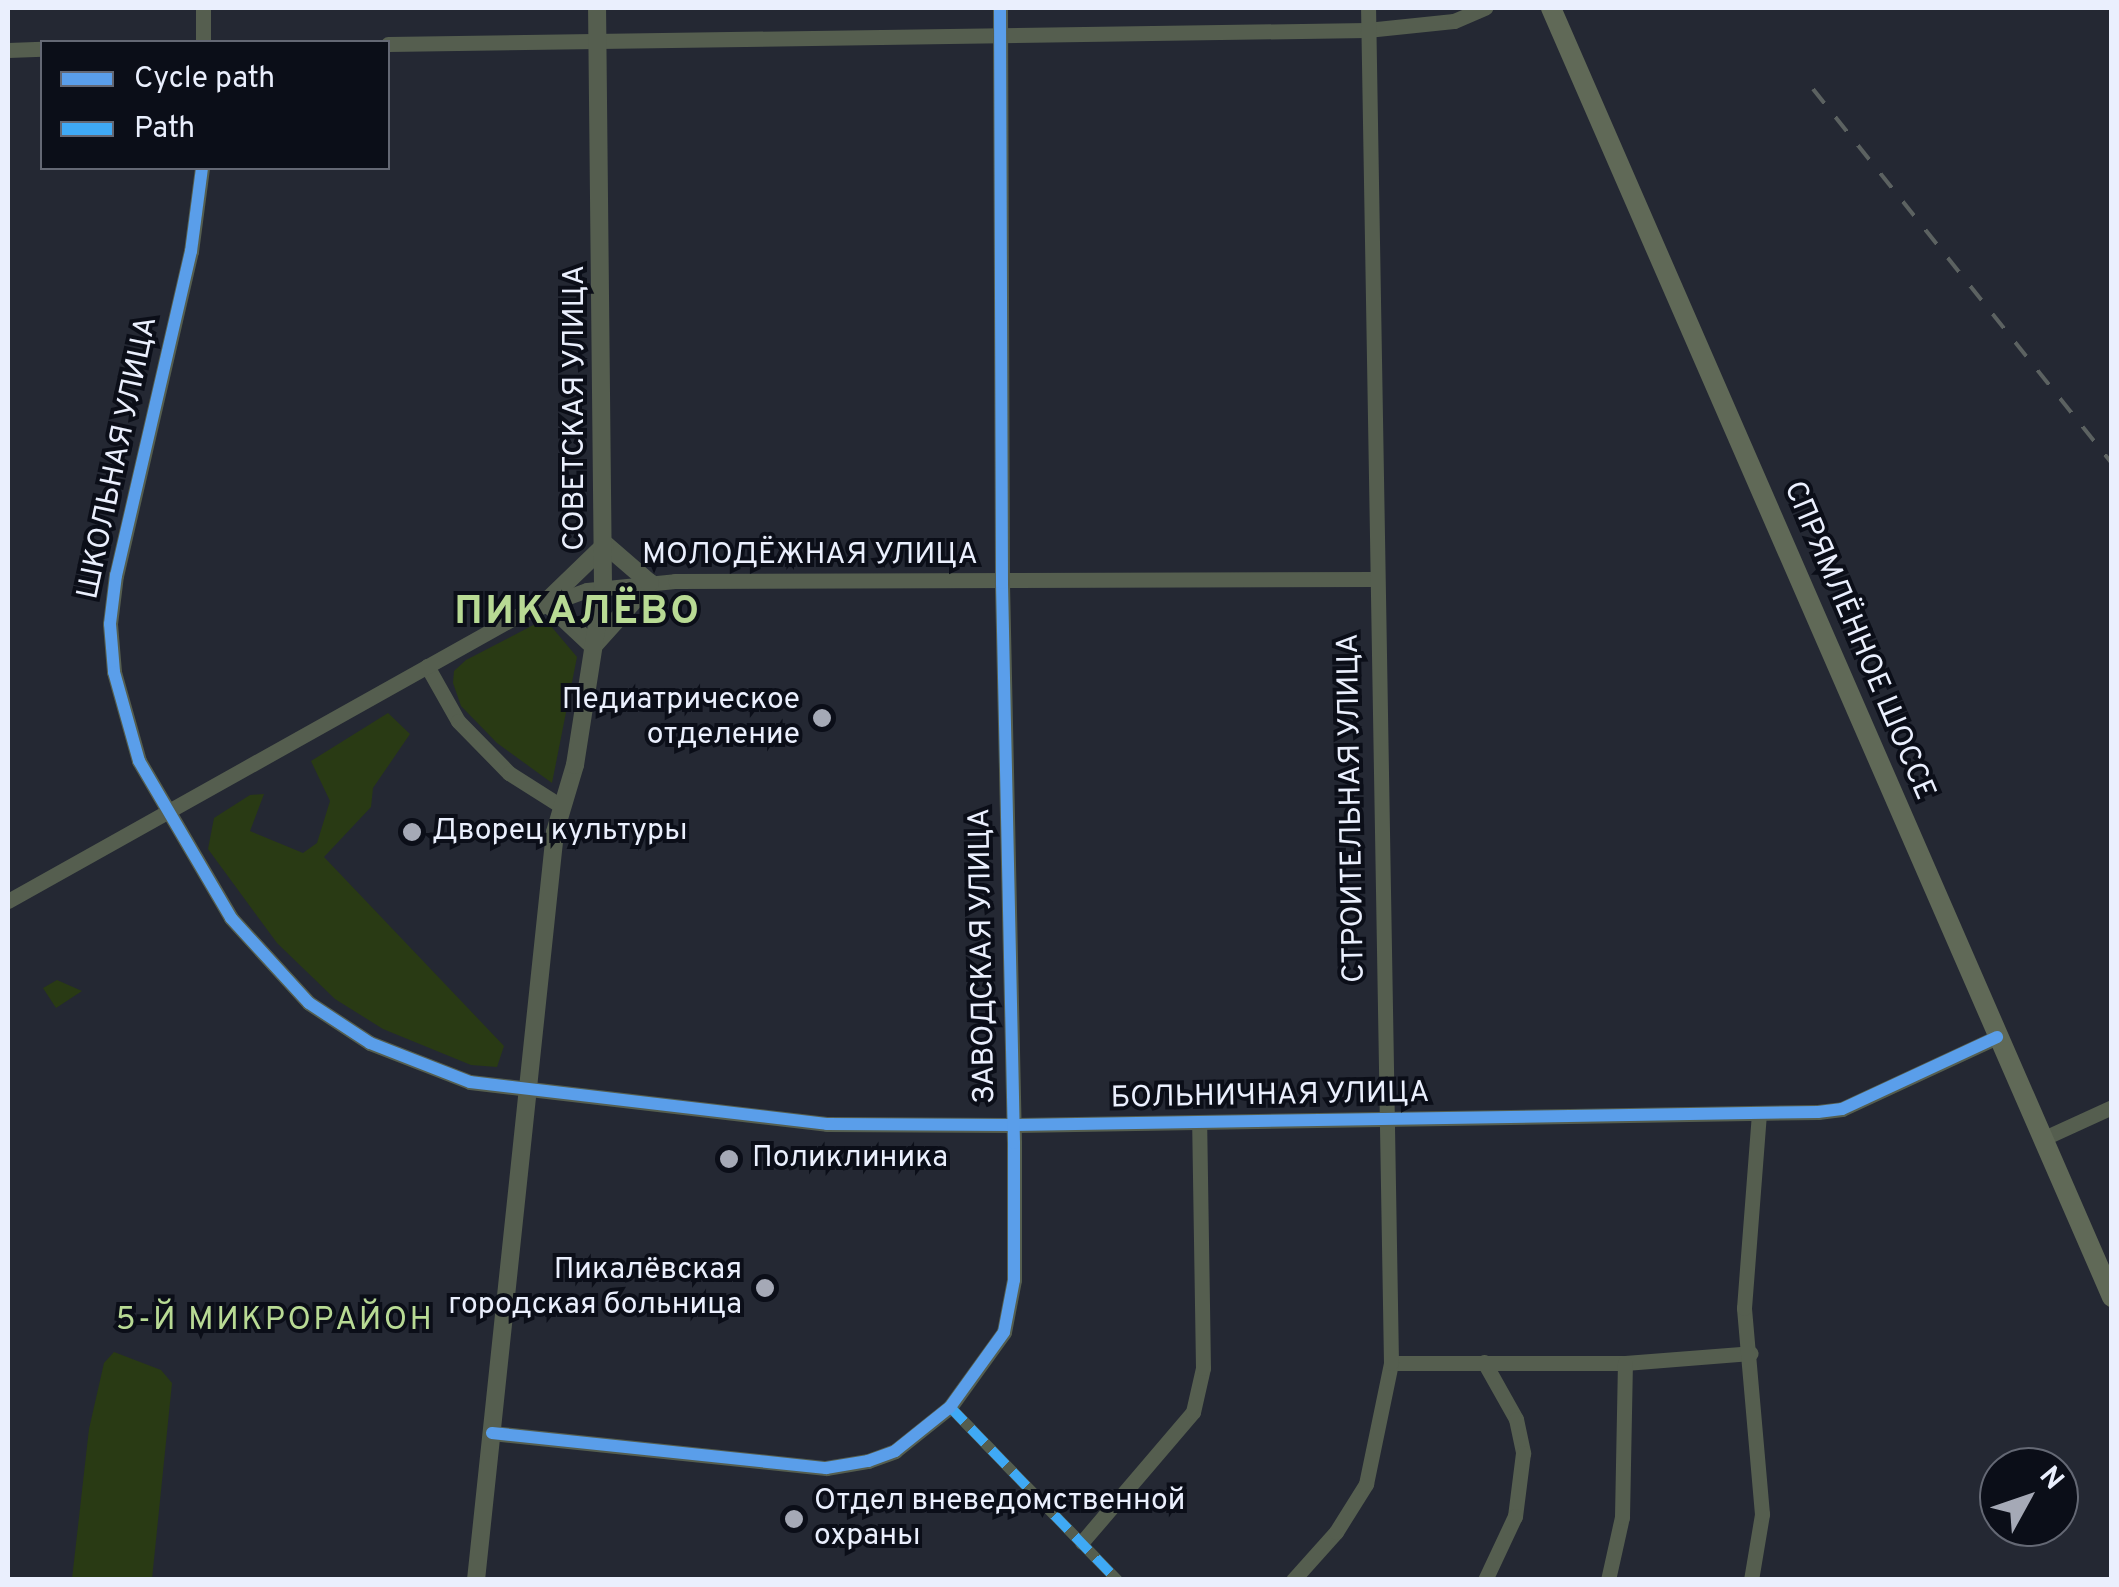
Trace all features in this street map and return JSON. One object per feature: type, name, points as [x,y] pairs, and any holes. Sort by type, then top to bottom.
[{"type":"main road","name":"СПРЯМЛЁННОЕ ШОССЕ","points":[[1551,8],[2112,1297]]},
{"type":"street","points":[[202,8],[203,40]]},
{"type":"street","name":"СОВЕТСКАЯ УЛИЦА","points":[[476,1580],[561,806],[575,765],[603,586],[606,544],[597,8]]},
{"type":"street","name":"ЗАВОДСКАЯ УЛИЦА","points":[[492,1433],[836,1467],[895,1451],[950,1408],[1004,1332],[1014,1280],[1002,583],[1000,8]]},
{"type":"street","name":"СТРОИТЕЛЬНАЯ УЛИЦА","points":[[1293,1580],[1336,1532],[1366,1484],[1391,1363],[1368,8]]},
{"type":"street","points":[[390,44],[1000,32],[1367,30],[1454,21],[1485,8]]},
{"type":"street","points":[[8,50],[40,49]]},
{"type":"street","name":"ШКОЛЬНАЯ УЛИЦА","points":[[202,170],[190,251],[134,480],[110,624],[122,711],[167,813],[231,918],[308,1003],[370,1043],[424,1067],[470,1082],[529,1088]]},
{"type":"street","points":[[606,544],[650,583],[593,646],[546,602],[606,544]]},
{"type":"street","name":"МОЛОДЁЖНАЯ УЛИЦА","points":[[8,901],[546,602],[603,586],[1376,578]]},
{"type":"street","points":[[427,666],[458,721],[509,773],[561,806]]},
{"type":"street","name":"БОЛЬНИЧНАЯ УЛИЦА","points":[[529,1088],[827,1124],[1389,1121],[1759,1114],[1842,1109],[1998,1037]]},
{"type":"street","points":[[2042,1139],[2112,1107]]},
{"type":"street","points":[[1751,1580],[1762,1514],[1744,1308],[1746,1221],[1759,1114]]},
{"type":"street","points":[[1082,1542],[1194,1412],[1203,1368],[1200,1123]]},
{"type":"street","points":[[1391,1363],[1625,1363],[1751,1354]]},
{"type":"street","points":[[1484,1362],[1516,1419],[1523,1453],[1515,1516],[1485,1580]]},
{"type":"street","points":[[1608,1580],[1622,1518],[1625,1363]]},
{"type":"street","points":[[950,1408],[1117,1580]]},
{"type":"green space","points":[[545,619],[577,657],[552,783],[497,743],[461,706],[453,683],[454,671],[466,660]]},
{"type":"green space","points":[[388,713],[410,734],[373,788],[371,807],[324,857],[504,1046],[497,1067],[471,1065],[383,1029],[335,999],[277,943],[208,849],[214,818],[250,795],[264,794],[250,831],[303,853],[317,843],[330,801],[311,761]]},
{"type":"green space","points":[[57,980],[82,991],[56,1008],[43,988]]},
{"type":"green space","points":[[114,1352],[161,1370],[172,1383],[152,1579],[72,1579],[89,1429],[104,1363]]},
{"type":"railway","points":[[1813,89],[2112,463]]},
{"type":"marked path","points":[[950,1407],[1117,1580]]},
{"type":"cycle path","points":[[492,1433],[826,1468],[868,1461],[895,1451],[950,1407],[1004,1332],[1014,1280],[1014,1143],[1002,583],[1000,8]]},
{"type":"cycle path","points":[[202,170],[191,251],[116,575],[110,624],[114,672],[139,761],[231,918],[309,1003],[370,1043],[470,1082],[827,1124],[1013,1125],[1818,1112],[1842,1109],[1997,1037]]},
{"type":"place","name":"Педиатрическое отделение","points":[[822,718]]},
{"type":"place","name":"Дворец культуры","points":[[412,832]]},
{"type":"place","name":"Поликлиника","points":[[729,1159]]},
{"type":"place","name":"Пикалёвская городская больница","points":[[765,1288]]},
{"type":"place","name":"Отдел вневедомственной охраны","points":[[794,1519]]},
{"type":"district","name":"ПИКАЛЁВО","points":[[578,613]]},
{"type":"district","name":"5-Й МИКРОРАЙОН","points":[[275,1321]]}]
